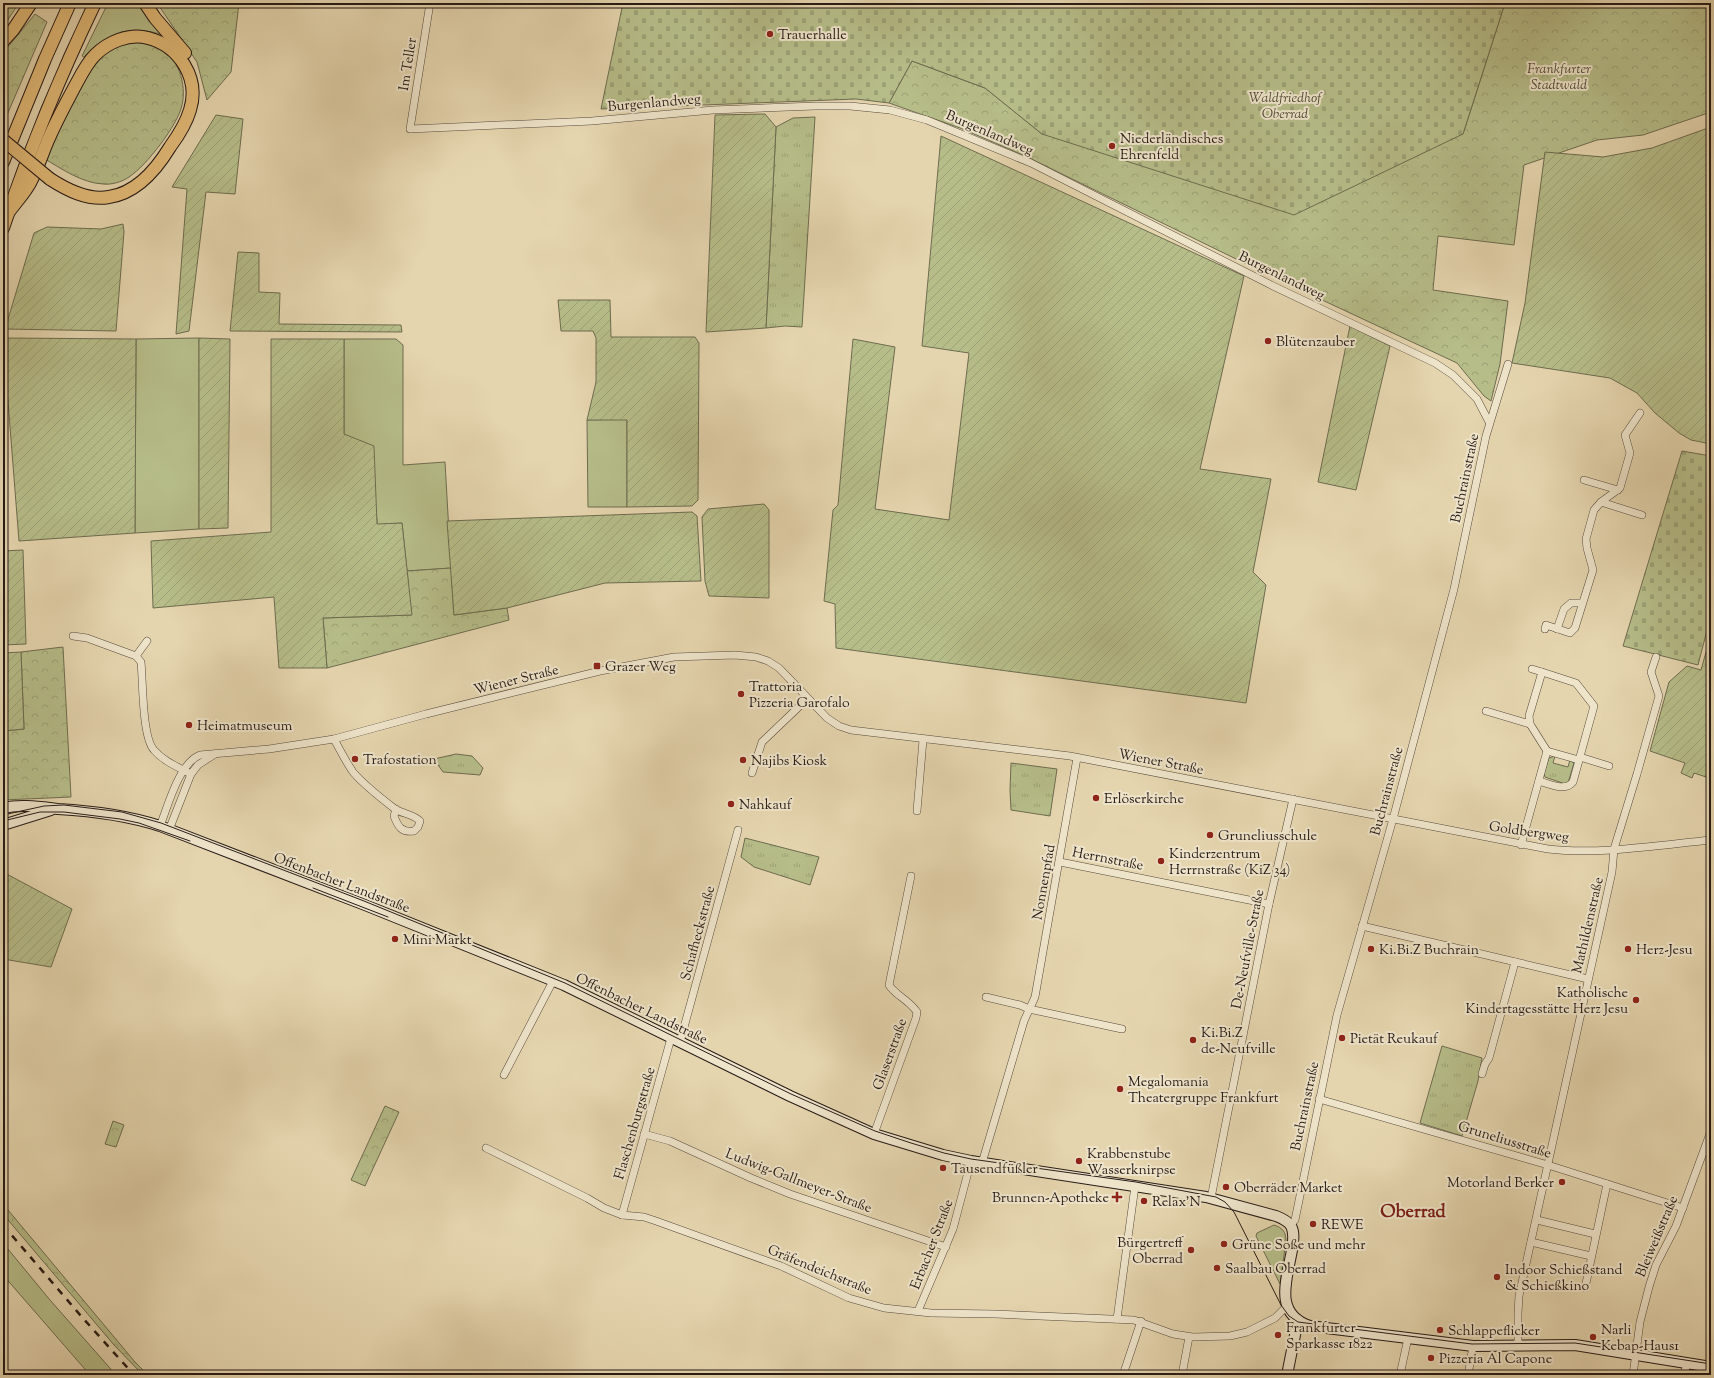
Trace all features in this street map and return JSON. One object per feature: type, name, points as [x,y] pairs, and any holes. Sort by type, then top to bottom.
[{"type":"highway","points":[[3,41],[13,30],[32,3]]},
{"type":"highway","points":[[3,162],[45,59],[70,3]]},
{"type":"highway","points":[[3,228],[20,178],[64,68],[95,3]]},
{"type":"highway","points":[[3,150],[66,196],[87,202],[107,203],[123,200],[140,190],[158,174],[186,134],[195,114],[198,100],[198,88],[196,70],[191,61],[145,3]]},
{"type":"highway","points":[[3,140],[48,182],[74,192],[102,198],[110,197],[131,190],[145,179],[165,155],[180,131],[190,110],[192,85],[186,68],[178,55],[164,44],[155,40],[139,37],[119,40],[111,43],[96,54],[85,69],[46,144],[31,182],[8,213]]},
{"type":"main road","name":"Offenbacher Landstraße","points":[[3,808],[39,806],[115,815],[164,828],[365,905],[554,981],[790,1096],[874,1134],[943,1155],[971,1161],[1216,1200],[1276,1216],[1284,1219],[1290,1225]]},
{"type":"main road","name":"Offenbacher Landstraße","points":[[3,825],[57,808]]},
{"type":"main road","points":[[1290,1225],[1294,1239],[1285,1298],[1291,1314],[1298,1320],[1315,1327],[1473,1346],[1575,1345],[1635,1353],[1711,1367]]},
{"type":"main road","points":[[1287,1375],[1298,1320]]},
{"type":"street","name":"Im Teller","points":[[410,129],[430,3]]},
{"type":"street","name":"Burgenlandweg","points":[[410,129],[592,121],[714,110],[815,106],[850,106],[890,110],[927,120],[1031,163],[1271,285],[1435,363],[1452,375],[1477,399],[1489,422]]},
{"type":"street","name":"Buchrainstraße","points":[[1290,1225],[1295,1220],[1337,1015],[1393,819],[1454,589],[1489,422],[1508,364]]},
{"type":"street","points":[[1545,629],[1546,625],[1570,633],[1574,628],[1593,570],[1586,539],[1594,510],[1601,502],[1620,488],[1630,453],[1625,435],[1640,413]]},
{"type":"street","points":[[1584,480],[1618,490]]},
{"type":"street","points":[[1601,502],[1642,515]]},
{"type":"street","points":[[1557,629],[1564,609],[1571,603],[1582,604]]},
{"type":"street","points":[[73,636],[87,638],[136,656],[142,662],[146,724],[149,741],[159,756],[191,774]]},
{"type":"street","points":[[136,656],[147,641]]},
{"type":"street","name":"Wiener Straße","points":[[164,828],[183,770],[190,760],[196,757],[217,753],[269,749],[334,739],[426,714],[600,671],[674,657],[734,655],[756,657],[768,660],[779,668],[807,699],[827,718],[839,726],[851,730],[1077,758],[1393,819]]},
{"type":"street","name":"Mathildenstraße","points":[[1518,1345],[1519,1296],[1537,1220],[1612,872],[1614,849],[1638,774],[1659,696],[1651,672],[1656,657]]},
{"type":"street","points":[[1532,669],[1576,683],[1594,706],[1573,782],[1570,786],[1565,788],[1539,781]]},
{"type":"street","points":[[1542,672],[1529,716],[1530,724],[1547,751],[1609,766]]},
{"type":"street","points":[[752,773],[762,742],[807,699]]},
{"type":"street","points":[[1486,711],[1530,724]]},
{"type":"street","points":[[334,739],[354,772],[396,810]]},
{"type":"street","points":[[917,811],[923,740]]},
{"type":"street","points":[[1521,845],[1547,751]]},
{"type":"street","name":"Wiener Straße","points":[[164,828],[191,774],[198,765],[217,753]]},
{"type":"street","name":"Nonnenpfad","points":[[982,1163],[1024,1021],[1035,997],[1060,862],[1077,758]]},
{"type":"street","name":"De-Neufville-Straße","points":[[1216,1200],[1269,904],[1293,799]]},
{"type":"street","name":"Goldbergweg","points":[[1393,819],[1521,845],[1565,851],[1614,849],[1711,840]]},
{"type":"street","name":"Schafheckstraße","points":[[680,1042],[738,830]]},
{"type":"street","name":"Herrnstraße","points":[[1060,862],[1269,904]]},
{"type":"street","name":"Glaserstraße","points":[[874,1134],[917,1012],[911,1003],[892,990],[889,985],[911,876]]},
{"type":"street","points":[[1362,926],[1588,979]]},
{"type":"street","points":[[1482,1074],[1485,1064],[1489,1058],[1515,962]]},
{"type":"street","points":[[504,1075],[554,981]]},
{"type":"street","points":[[986,997],[1020,1005],[1029,1009],[1122,1029]]},
{"type":"street","name":"Flaschenburgstraße","points":[[622,1215],[671,1038]]},
{"type":"street","name":"Gruneliusstraße","points":[[1319,1098],[1548,1165],[1683,1208]]},
{"type":"street","name":"Bleiweißstraße","points":[[1633,1375],[1640,1322],[1656,1265],[1676,1226],[1711,1131]]},
{"type":"street","name":"Ludwig-Gallmeyer-Straße","points":[[644,1134],[670,1142],[790,1194],[946,1247]]},
{"type":"street","name":"Gräfendeichstraße","points":[[486,1148],[587,1198],[604,1208],[622,1215],[644,1217],[664,1223],[781,1266],[830,1289],[867,1304],[884,1308],[931,1313],[1117,1319],[1141,1322],[1161,1330],[1189,1337],[1230,1336],[1247,1332],[1275,1318],[1287,1306]]},
{"type":"street","name":"Erbacher Straße","points":[[918,1312],[946,1247],[960,1207],[971,1161]]},
{"type":"street","points":[[1585,1288],[1595,1234],[1607,1184]]},
{"type":"street","points":[[1117,1319],[1135,1186]]},
{"type":"street","points":[[1537,1220],[1595,1234]]},
{"type":"street","points":[[1531,1242],[1591,1256]]},
{"type":"street","points":[[1123,1375],[1141,1322]]},
{"type":"street","points":[[1182,1375],[1189,1337]]},
{"type":"street","points":[[1400,1375],[1408,1338]]},
{"type":"street","points":[[1468,1375],[1473,1346]]},
{"type":"street","points":[[1684,1375],[1686,1363]]},
{"type":"green space","points":[[3,3],[19,3],[3,27]]},
{"type":"green space","points":[[108,3],[141,3],[163,35],[140,30],[120,32],[101,41],[84,57],[82,56]]},
{"type":"green space","points":[[157,3],[239,3],[231,72],[207,100],[197,62]]},
{"type":"green space","name":"Waldfriedhof Oberrad","points":[[623,3],[1505,3],[1463,134],[1294,215],[1042,134],[985,88],[912,61],[889,103],[856,99],[601,109]]},
{"type":"green space","name":"Frankfurter Stadtwald","points":[[1505,3],[1711,3],[1711,112],[1643,135],[1597,140],[1524,165],[1514,245],[1438,236],[1433,290],[1508,301],[1500,364],[1491,401],[1484,396],[1457,363],[1273,277],[1023,155],[960,128],[889,103],[912,61],[985,88],[1042,134],[1463,134]]},
{"type":"green space","points":[[35,14],[47,22],[7,115],[3,119],[3,53]]},
{"type":"green space","points":[[128,41],[158,47],[171,57],[176,64],[182,80],[182,105],[168,134],[152,155],[136,172],[126,179],[113,184],[87,181],[72,175],[45,159],[91,65],[114,46]]},
{"type":"green space","points":[[765,114],[776,127],[766,328],[706,332],[715,115]]},
{"type":"green space","points":[[216,115],[243,119],[235,194],[206,192],[189,331],[176,334],[187,189],[172,187]]},
{"type":"green space","points":[[815,117],[802,327],[785,326],[766,328],[776,127],[793,118]]},
{"type":"green space","points":[[1711,127],[1711,444],[1691,440],[1679,433],[1655,413],[1637,393],[1610,378],[1512,363],[1525,303],[1545,152],[1603,157],[1652,148]]},
{"type":"green space","points":[[941,136],[1244,276],[1200,469],[1271,479],[1253,572],[1266,585],[1246,703],[836,648],[835,604],[824,601],[833,510],[838,505],[853,339],[895,347],[875,509],[949,520],[969,353],[922,346]]},
{"type":"green space","points":[[123,224],[124,232],[116,331],[5,329],[34,233],[47,227],[101,229]]},
{"type":"green space","points":[[238,252],[259,253],[259,292],[280,293],[279,324],[401,325],[402,332],[230,331]]},
{"type":"green space","points":[[558,300],[610,300],[611,337],[695,337],[699,343],[698,500],[692,506],[627,507],[627,420],[587,420],[596,382],[596,338],[593,331],[561,331]]},
{"type":"green space","points":[[1350,326],[1390,346],[1356,490],[1318,482]]},
{"type":"green space","points":[[3,338],[136,339],[135,533],[19,541]]},
{"type":"green space","points":[[199,338],[199,529],[135,533],[136,339]]},
{"type":"green space","points":[[199,338],[230,339],[228,528],[199,529]]},
{"type":"green space","points":[[271,339],[344,339],[344,434],[374,446],[377,524],[402,523],[412,615],[323,618],[327,668],[279,668],[274,597],[153,608],[151,541],[271,532]]},
{"type":"green space","points":[[344,339],[396,339],[403,345],[403,465],[445,462],[451,568],[407,571],[402,523],[377,525],[377,519],[344,434]]},
{"type":"green space","points":[[627,419],[627,507],[588,507],[587,420]]},
{"type":"green space","points":[[1682,451],[1711,456],[1711,615],[1698,665],[1623,646]]},
{"type":"green space","points":[[764,504],[769,510],[769,598],[709,596],[705,581],[702,517],[708,509]]},
{"type":"green space","points":[[692,512],[697,516],[701,581],[605,583],[507,608],[454,615],[447,521]]},
{"type":"green space","points":[[23,550],[26,644],[3,645],[3,551]]},
{"type":"green space","points":[[451,568],[454,615],[507,608],[509,620],[327,668],[323,618],[411,615],[407,571]]},
{"type":"green space","points":[[1711,634],[1711,764],[1706,777],[1694,773],[1692,778],[1681,773],[1685,763],[1650,751],[1669,682],[1687,666],[1701,670]]},
{"type":"green space","points":[[63,647],[71,797],[3,800],[3,731],[24,729],[21,652]]},
{"type":"green space","points":[[21,652],[24,729],[3,731],[3,653]]},
{"type":"green space","points":[[456,754],[472,756],[483,768],[480,775],[443,772],[434,759]]},
{"type":"green space","points":[[1555,756],[1553,763],[1568,767],[1570,760],[1574,763],[1568,783],[1565,784],[1545,777],[1544,773],[1549,758]]},
{"type":"green space","points":[[1011,763],[1057,769],[1050,816],[1011,810]]},
{"type":"green space","points":[[745,838],[819,857],[810,885],[754,867],[741,857]]},
{"type":"green space","points":[[3,872],[72,909],[51,967],[3,959]]},
{"type":"green space","points":[[1442,1046],[1482,1058],[1478,1081],[1462,1136],[1420,1123]]},
{"type":"green space","points":[[385,1106],[399,1112],[365,1186],[351,1180]]},
{"type":"green space","points":[[113,1121],[124,1125],[116,1147],[105,1144]]},
{"type":"green space","points":[[3,1204],[135,1362],[148,1375],[143,1375],[114,1345],[3,1214]]},
{"type":"green space","points":[[1274,1225],[1285,1233],[1286,1238],[1280,1284],[1256,1236],[1257,1233]]},
{"type":"green space","points":[[3,1243],[50,1300],[116,1375],[90,1375],[3,1275]]},
{"type":"tram line","points":[[3,815],[44,806],[64,805],[122,812],[161,823],[364,901],[565,983],[791,1094],[875,1131],[911,1143],[971,1159],[1136,1182],[1216,1197],[1225,1202],[1234,1212],[1281,1305],[1289,1316],[1298,1322],[1472,1344],[1575,1343],[1711,1364]]},
{"type":"tram line","points":[[3,821],[40,812],[64,812],[120,819],[139,823],[190,841]]},
{"type":"tram line","points":[[313,888],[388,917]]},
{"type":"railway","points":[[3,1225],[134,1375]]},
{"type":"place","name":"Trauerhalle","points":[[770,34]]},
{"type":"place","name":"Niederländisches Ehrenfeld","points":[[1112,146]]},
{"type":"place","name":"Blütenzauber","points":[[1268,341]]},
{"type":"place","name":"Grazer Weg","points":[[597,666]]},
{"type":"place","name":"Trattoria Pizzeria Garofalo","points":[[741,694]]},
{"type":"place","name":"Heimatmuseum","points":[[189,725]]},
{"type":"place","name":"Trafostation","points":[[355,759]]},
{"type":"place","name":"Najibs Kiosk","points":[[743,760]]},
{"type":"place","name":"Erlöserkirche","points":[[1096,798]]},
{"type":"place","name":"Nahkauf","points":[[731,804]]},
{"type":"place","name":"Gruneliusschule","points":[[1210,835]]},
{"type":"place","name":"Kinderzentrum Herrnstraße (KiZ 34)","points":[[1161,861]]},
{"type":"place","name":"Mini Markt","points":[[395,939]]},
{"type":"place","name":"Ki.Bi.Z Buchrain","points":[[1371,949]]},
{"type":"place","name":"Herz-Jesu","points":[[1628,949]]},
{"type":"place","name":"Katholische Kindertagesstätte Herz Jesu","points":[[1636,1000]]},
{"type":"place","name":"Pietät Reukauf","points":[[1342,1038]]},
{"type":"place","name":"Ki.Bi.Z de-Neufville","points":[[1193,1040]]},
{"type":"place","name":"Megalomania Theatergruppe Frankfurt","points":[[1120,1089]]},
{"type":"place","name":"Krabbenstube Wasserknirpse","points":[[1079,1161]]},
{"type":"place","name":"Tausendfüßler","points":[[943,1168]]},
{"type":"place","name":"Motorland Berker","points":[[1562,1182]]},
{"type":"place","name":"Oberräder Market","points":[[1226,1187]]},
{"type":"place","name":"Brunnen-Apotheke","points":[[1117,1197]]},
{"type":"place","name":"Relax'N","points":[[1144,1201]]},
{"type":"place","name":"REWE","points":[[1313,1224]]},
{"type":"place","name":"Grüne Soße und mehr","points":[[1224,1244]]},
{"type":"place","name":"Bürgertreff Oberrad","points":[[1191,1250]]},
{"type":"place","name":"Saalbau Oberrad","points":[[1217,1268]]},
{"type":"place","name":"Indoor Schießstand & Schießkino","points":[[1497,1277]]},
{"type":"place","name":"Schlappeflicker","points":[[1440,1330]]},
{"type":"place","name":"Frankfurter Sparkasse 1822","points":[[1278,1335]]},
{"type":"place","name":"Narli Kebap-Haus1","points":[[1593,1337]]},
{"type":"place","name":"Pizzeria Al Capone","points":[[1431,1358]]},
{"type":"district","name":"Oberrad","points":[[1413,1211]]}]
